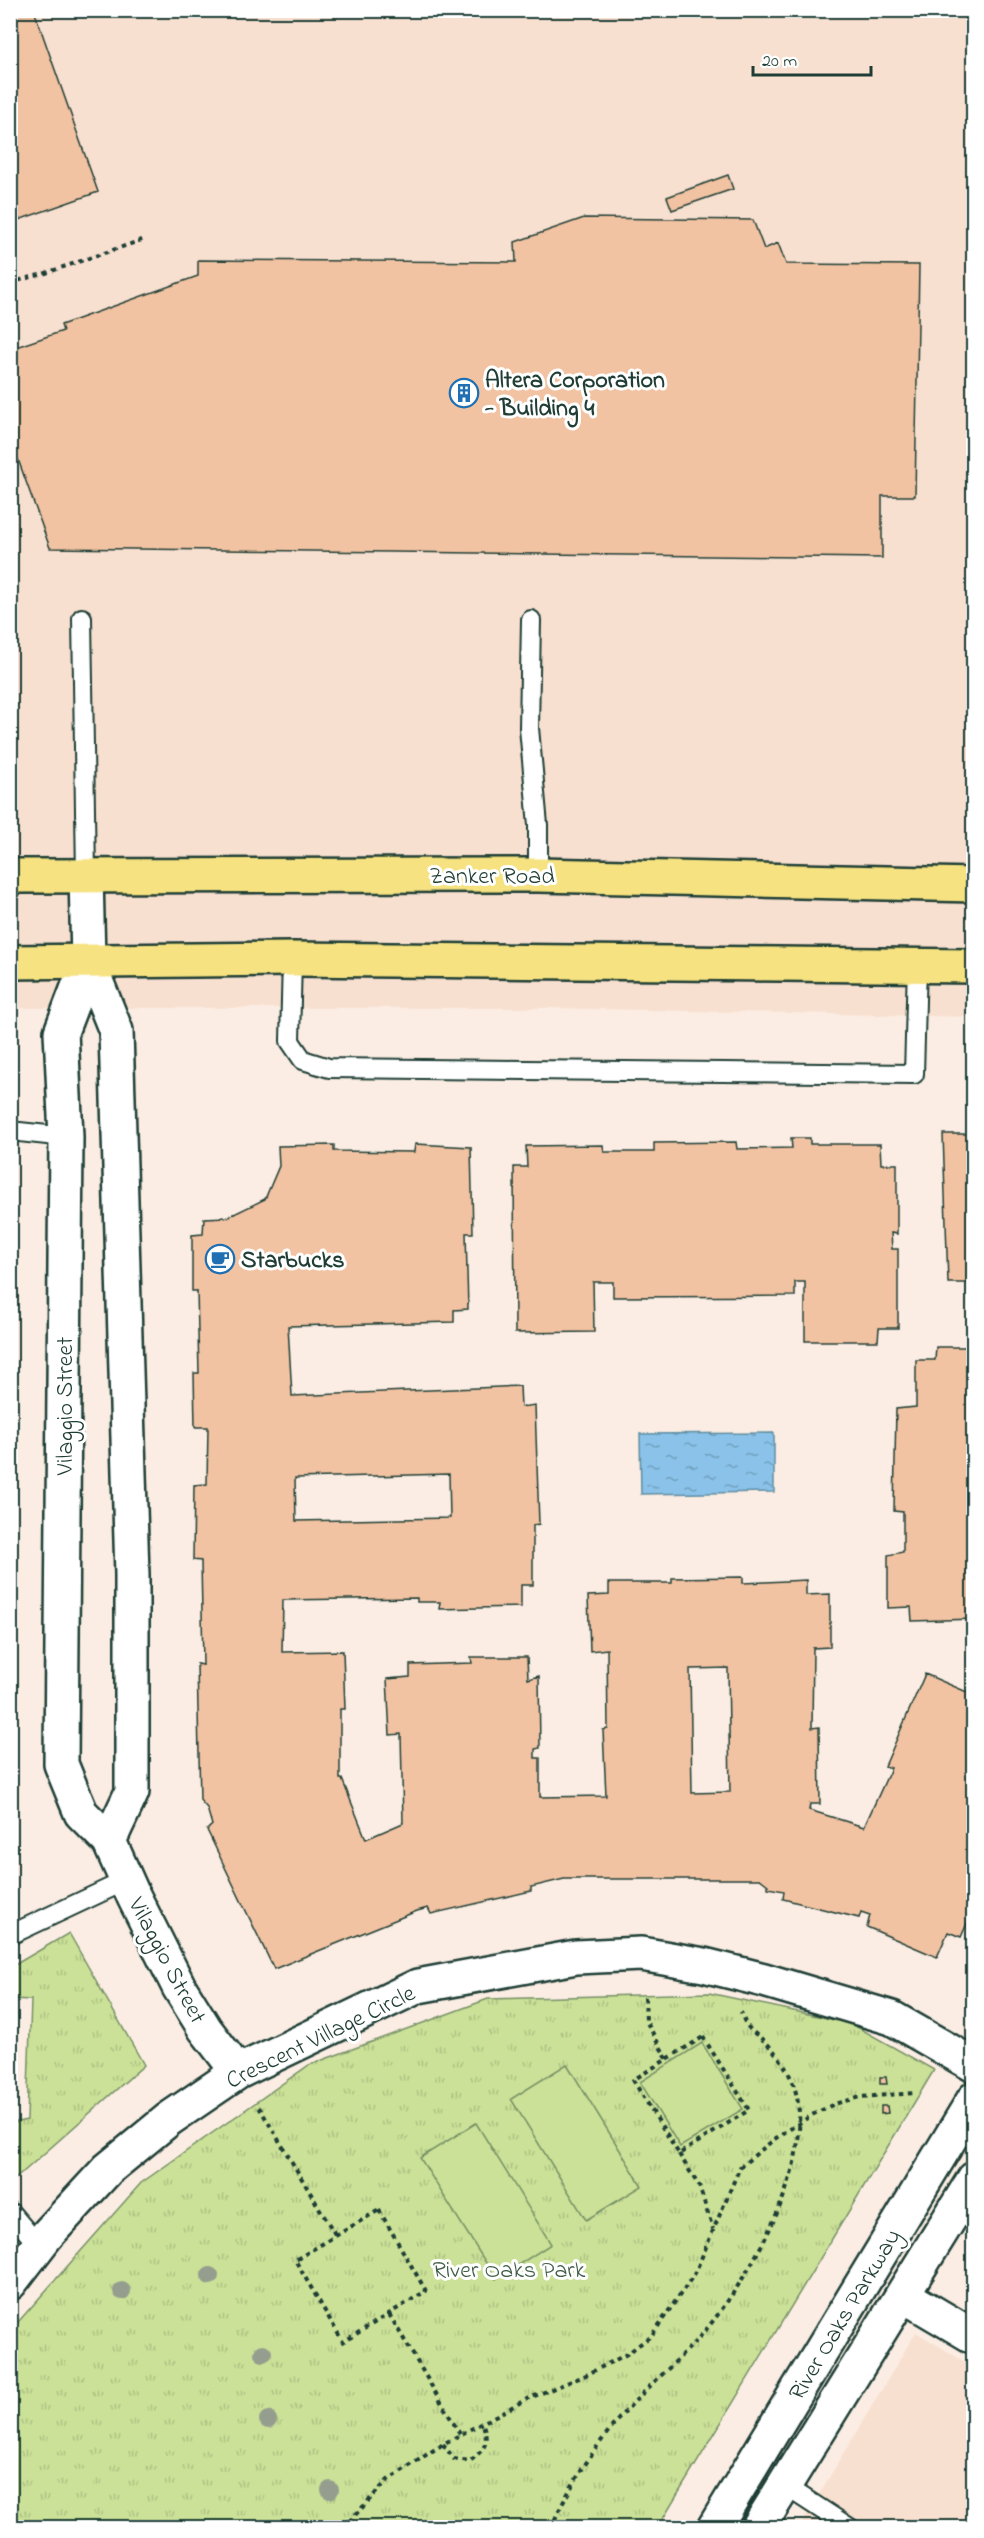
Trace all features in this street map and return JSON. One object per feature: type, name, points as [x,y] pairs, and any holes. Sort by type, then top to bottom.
[{"type":"main road","name":"Zanker Road","points":[[10,876],[538,875],[974,885]]},
{"type":"main road","points":[[10,962],[292,959],[974,966]]},
{"type":"street","name":"Vilaggio Street","points":[[86,875],[88,961],[116,1031],[132,1575],[132,1792],[109,1841]]},
{"type":"street","name":"Vilaggio Street","points":[[88,961],[62,1032],[66,1137],[61,1764],[81,1813],[109,1841],[179,1988],[205,2029],[238,2072]]},
{"type":"street","name":"Crescent Village Circle","points":[[10,2283],[39,2246],[108,2169],[169,2119],[238,2072],[418,1986],[576,1957],[641,1954],[704,1965],[765,1980],[892,2018],[974,2065]]},
{"type":"street","name":"River Oaks Parkway","points":[[714,2528],[974,2099]]},
{"type":"street","name":"River Oaks Parkway","points":[[758,2528],[974,2180]]},
{"type":"street","points":[[868,2275],[974,2337]]},
{"type":"street","points":[[750,2467],[784,2485]]},
{"type":"lane","points":[[82,618],[86,875]]},
{"type":"lane","points":[[531,620],[529,728],[538,825],[538,875]]},
{"type":"lane","points":[[292,959],[290,1041],[303,1060],[328,1068],[914,1074],[917,964]]},
{"type":"lane","points":[[10,1131],[66,1137]]},
{"type":"lane","points":[[10,1935],[127,1880]]},
{"type":"lane","points":[[10,2211],[39,2246]]},
{"type":"lane","points":[[784,2485],[850,2528]]},
{"type":"path","points":[[10,280],[13,282],[43,274],[145,239]]},
{"type":"path","points":[[645,1997],[646,2021],[667,2059]]},
{"type":"path","points":[[551,2528],[582,2469],[615,2423],[712,2322],[743,2278],[778,2211],[795,2164],[799,2124],[796,2093],[787,2070],[771,2048],[745,2025],[740,2006]]},
{"type":"path","points":[[679,2154],[749,2110],[703,2037],[633,2080],[679,2154],[699,2186],[714,2230]]},
{"type":"path","points":[[343,2528],[388,2480],[443,2444],[482,2421],[527,2399],[584,2376],[627,2354],[652,2335],[695,2273],[740,2167],[799,2124],[834,2104],[860,2097],[916,2093]]},
{"type":"path","points":[[259,2107],[336,2236]]},
{"type":"path","points":[[379,2210],[426,2291],[343,2342],[295,2260],[336,2236],[379,2210]]},
{"type":"path","points":[[389,2314],[460,2434]]},
{"type":"path","points":[[443,2444],[454,2459],[470,2461],[483,2450],[485,2444],[487,2437],[482,2421]]},
{"type":"shaded area","points":[[10,11],[973,11],[973,1017],[550,1008],[11,1008]]},
{"type":"shaded area","points":[[916,2332],[973,2367],[973,2527],[799,2528]]},
{"type":"green space","points":[[69,1933],[144,2065],[13,2181],[10,2178],[11,2123],[27,2120],[31,2000],[11,1999],[11,1967]]},
{"type":"green space","name":"River Oaks Park","points":[[709,1993],[850,2023],[934,2070],[658,2527],[11,2528],[11,2330],[141,2183],[309,2065],[488,1999]]},
{"type":"green space","points":[[702,2043],[743,2109],[680,2147],[640,2082]]},
{"type":"green space","points":[[567,2064],[642,2186],[586,2220],[511,2099]]},
{"type":"green space","points":[[476,2123],[551,2244],[496,2279],[420,2158]]},
{"type":"water","points":[[774,1433],[774,1492],[641,1494],[640,1434]]},
{"type":"building","points":[[10,10],[34,10],[98,192],[10,223]]},
{"type":"building","points":[[728,175],[733,189],[672,210],[667,197]]},
{"type":"building","name":"Altera Corporation - Building 4","points":[[584,218],[753,220],[764,249],[778,243],[786,264],[919,265],[915,496],[882,496],[882,558],[50,548],[10,437],[10,349],[63,331],[61,325],[198,276],[198,260],[516,262],[515,242]]},
{"type":"building","points":[[943,1134],[974,1134],[974,1283],[948,1283]]},
{"type":"building","points":[[791,1138],[810,1138],[810,1144],[880,1144],[881,1164],[897,1164],[897,1234],[891,1233],[892,1249],[898,1249],[898,1328],[879,1328],[878,1341],[805,1341],[805,1282],[795,1282],[795,1296],[613,1297],[613,1282],[593,1282],[594,1332],[515,1333],[514,1167],[527,1167],[526,1146],[603,1145],[604,1152],[654,1152],[654,1143],[736,1142],[737,1149],[792,1148]]},
{"type":"building","points":[[415,1144],[471,1147],[473,1233],[466,1233],[468,1309],[454,1310],[454,1322],[288,1326],[292,1396],[520,1386],[521,1407],[535,1405],[539,1524],[533,1525],[533,1585],[521,1585],[521,1607],[439,1609],[440,1602],[417,1602],[417,1598],[283,1600],[282,1652],[343,1651],[345,1709],[340,1709],[340,1779],[342,1779],[366,1839],[403,1823],[401,1734],[390,1735],[387,1679],[410,1677],[410,1665],[472,1663],[471,1657],[527,1657],[528,1679],[539,1676],[540,1748],[535,1749],[535,1758],[540,1758],[540,1797],[606,1796],[603,1730],[608,1729],[607,1649],[590,1651],[588,1596],[609,1595],[609,1583],[672,1583],[672,1578],[743,1577],[743,1583],[806,1580],[806,1595],[830,1594],[830,1647],[813,1648],[812,1728],[819,1727],[820,1804],[810,1804],[809,1810],[864,1827],[891,1768],[885,1766],[925,1674],[974,1695],[974,1908],[961,1937],[948,1932],[937,1957],[867,1927],[870,1915],[861,1912],[859,1918],[783,1899],[784,1891],[768,1888],[768,1885],[760,1879],[564,1879],[531,1887],[531,1891],[431,1914],[428,1908],[417,1911],[274,1969],[207,1830],[212,1825],[207,1808],[200,1800],[197,1664],[203,1665],[201,1561],[193,1560],[194,1485],[207,1484],[208,1427],[195,1427],[194,1373],[199,1373],[197,1291],[192,1291],[192,1235],[203,1234],[204,1218],[228,1217],[265,1199],[279,1166],[278,1146],[334,1145],[334,1151],[414,1152]],"holes":[[[449,1474],[450,1518],[296,1521],[295,1478]],[[728,1668],[730,1792],[692,1793],[690,1669]]]},
{"type":"building","points":[[936,1347],[974,1347],[974,1619],[912,1621],[911,1607],[888,1608],[888,1555],[903,1552],[903,1512],[894,1511],[896,1409],[916,1407],[916,1360],[935,1360]]},
{"type":"building","points":[[880,2077],[886,2077],[887,2084],[880,2084]]},
{"type":"building","points":[[881,2106],[887,2106],[888,2113],[881,2114]]},
{"type":"place","name":"Altera Corporation - Building 4","points":[[464,393]]},
{"type":"place","name":"Starbucks","points":[[220,1259]]}]
